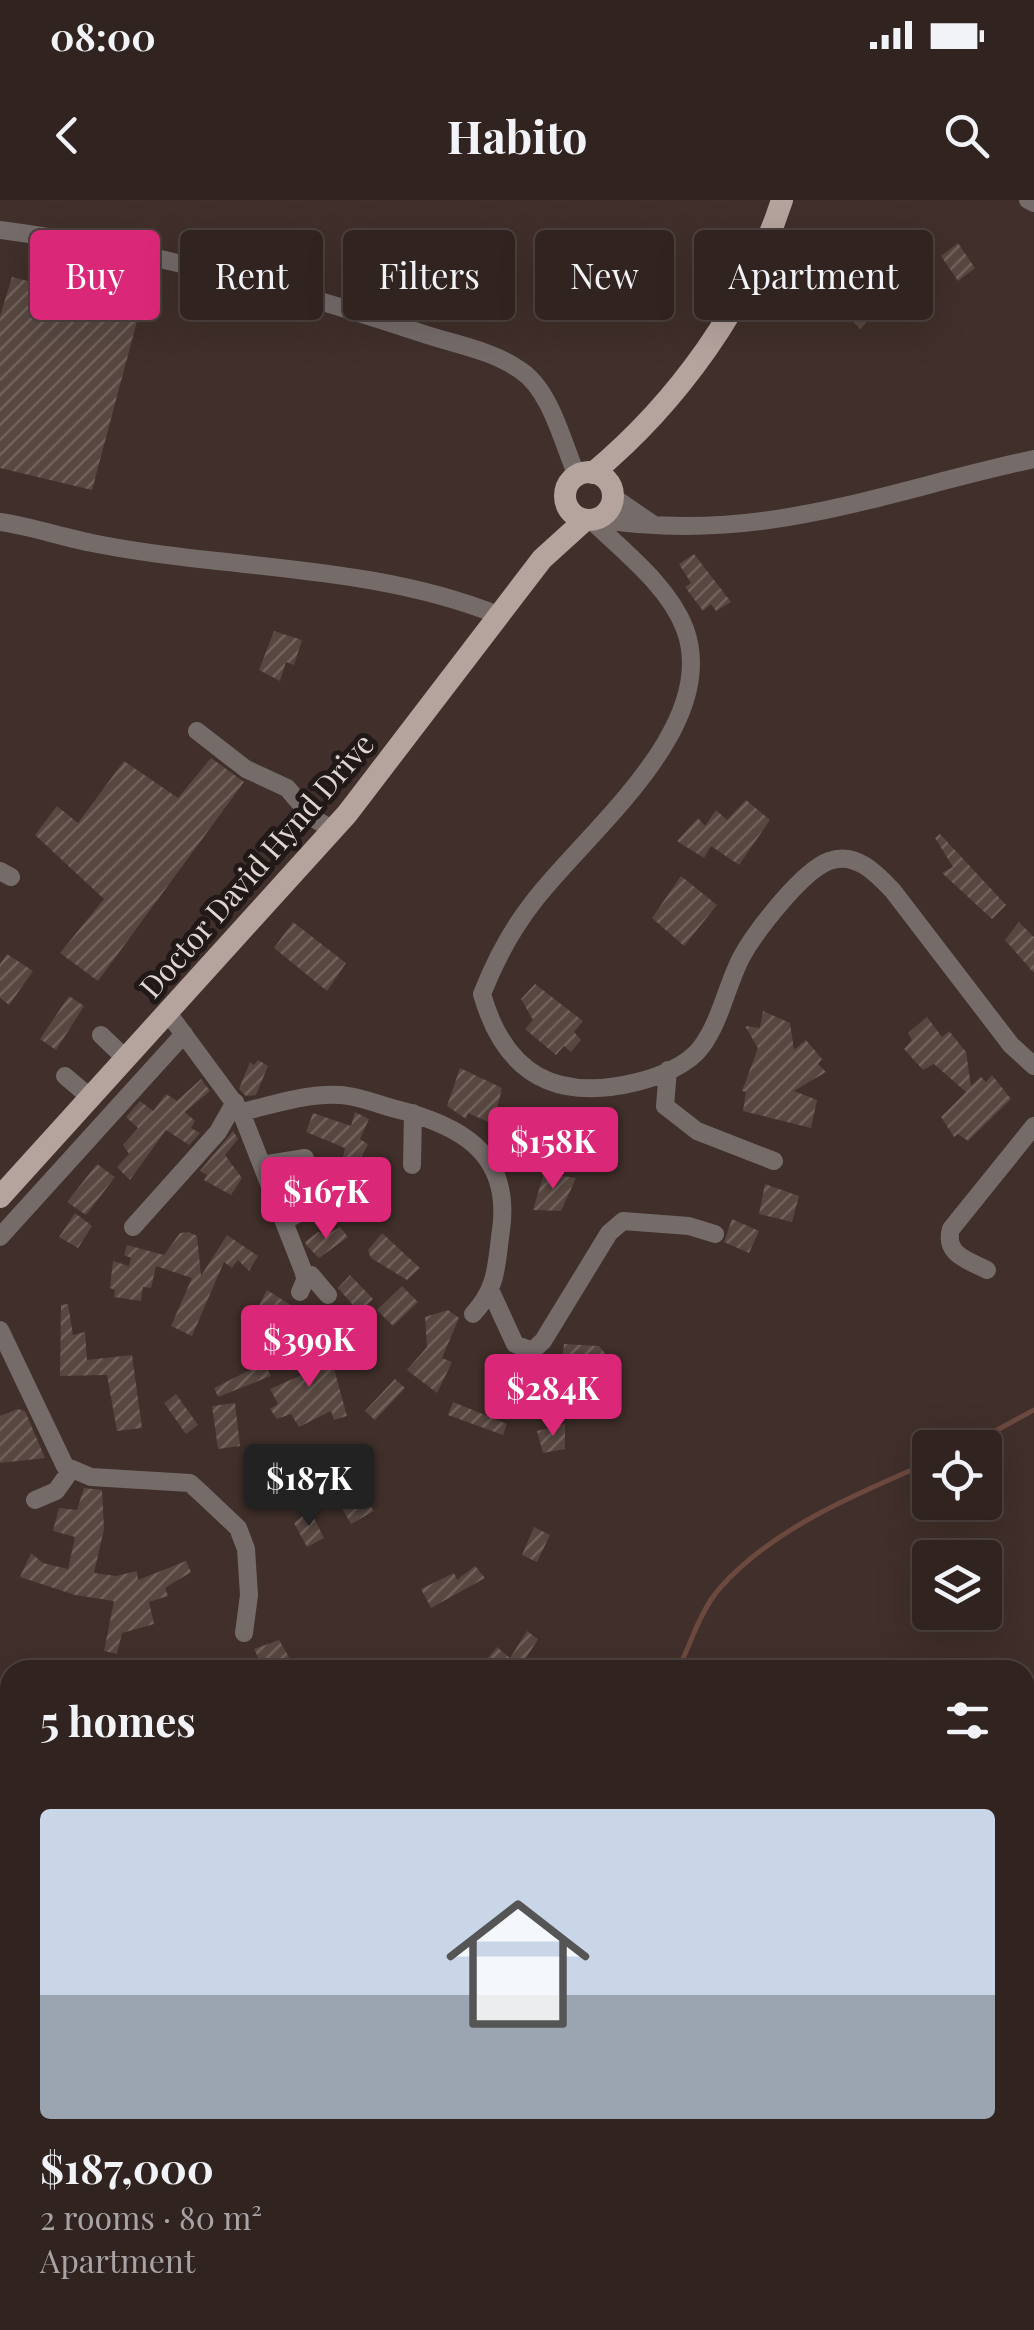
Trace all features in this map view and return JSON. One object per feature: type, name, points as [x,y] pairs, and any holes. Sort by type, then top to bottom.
[{"type":"main road","points":[[638,436],[566,490],[585,516],[610,508],[638,436],[729,317],[782,200]]},
{"type":"main road","points":[[585,474],[608,482],[613,495]]},
{"type":"main road","name":"Doctor David Hynd Drive","points":[[0,1196],[333,830],[542,559],[585,516]]},
{"type":"street","points":[[0,230],[54,237],[342,306],[493,356],[523,371],[542,393],[585,474]]},
{"type":"street","points":[[585,516],[658,528],[719,528],[877,502],[1034,459]]},
{"type":"street","points":[[613,495],[658,528]]},
{"type":"street","points":[[585,516],[667,597],[684,626],[692,683],[682,713],[651,764],[533,902],[498,955],[482,994],[500,1043],[525,1068],[544,1080],[582,1090],[613,1088],[668,1070],[702,1048],[743,954],[788,895],[829,861],[854,861],[872,868],[1011,1045],[1034,1066]]},
{"type":"street","points":[[0,522],[98,544],[264,564],[412,589],[498,615]]},
{"type":"street","points":[[197,731],[246,769],[287,788],[314,818],[333,830]]},
{"type":"street","points":[[168,1013],[238,1107],[306,1276],[312,1275],[328,1295]]},
{"type":"street","points":[[0,1237],[184,1034]]},
{"type":"street","points":[[101,1035],[126,1059]]},
{"type":"street","points":[[668,1070],[665,1106],[677,1120],[774,1161]]},
{"type":"street","points":[[65,1076],[91,1098]]},
{"type":"street","points":[[133,1226],[238,1107],[343,1095],[458,1129],[485,1153],[495,1176],[502,1218],[492,1294],[516,1344],[532,1351],[543,1341],[609,1233],[623,1221],[688,1226],[715,1234]]},
{"type":"street","points":[[412,1165],[413,1113]]},
{"type":"street","points":[[986,1270],[952,1250],[947,1241],[951,1229],[1034,1126]]},
{"type":"street","points":[[262,1165],[305,1158]]},
{"type":"street","points":[[284,1220],[307,1209]]},
{"type":"street","points":[[473,1314],[492,1294]]},
{"type":"street","points":[[0,1330],[58,1452],[71,1470],[90,1477],[190,1483],[238,1528],[246,1549],[249,1595],[244,1632]]},
{"type":"street","points":[[36,1500],[56,1491],[71,1470]]},
{"type":"building","points":[[958,243],[975,268],[958,281],[941,256]]},
{"type":"building","points":[[12,277],[30,282],[30,320],[137,320],[92,490],[0,468],[0,316]]},
{"type":"building","points":[[851,320],[868,320],[860,329]]},
{"type":"building","points":[[694,554],[731,602],[716,611],[711,604],[703,611],[685,587],[691,583],[679,564]]},
{"type":"building","points":[[274,631],[302,640],[294,665],[286,662],[280,681],[259,670]]},
{"type":"building","points":[[211,758],[244,782],[98,981],[60,953],[104,899],[35,835],[57,806],[78,823],[124,761],[178,798]]},
{"type":"building","points":[[746,800],[770,820],[739,865],[711,846],[704,858],[677,841],[698,818],[705,826],[716,810],[727,820]]},
{"type":"building","points":[[940,834],[1006,905],[992,919],[942,873],[953,867],[935,838]]},
{"type":"building","points":[[681,876],[717,905],[684,946],[652,918]]},
{"type":"building","points":[[293,922],[346,963],[327,991],[274,948]]},
{"type":"building","points":[[1019,922],[1034,937],[1034,973],[1005,940]]},
{"type":"building","points":[[7,954],[33,971],[9,1005],[0,998],[0,964]]},
{"type":"building","points":[[535,984],[583,1021],[574,1032],[581,1040],[571,1052],[564,1046],[556,1055],[525,1029],[533,1020],[521,999]]},
{"type":"building","points":[[69,996],[84,1006],[56,1050],[40,1039]]},
{"type":"building","points":[[763,1011],[790,1023],[794,1050],[806,1040],[822,1059],[818,1064],[826,1072],[794,1091],[817,1100],[811,1128],[743,1111],[746,1092],[742,1091],[758,1048],[745,1026],[760,1028]]},
{"type":"building","points":[[927,1017],[942,1037],[949,1031],[966,1052],[971,1086],[981,1077],[986,1082],[992,1075],[1011,1099],[968,1141],[958,1134],[954,1137],[941,1117],[966,1092],[934,1064],[923,1070],[904,1049],[912,1040],[908,1033]]},
{"type":"building","points":[[258,1060],[268,1066],[256,1095],[246,1096],[239,1089],[250,1062],[254,1065]]},
{"type":"building","points":[[460,1068],[502,1088],[493,1124],[468,1113],[466,1119],[447,1106]]},
{"type":"building","points":[[201,1079],[210,1091],[185,1112],[195,1121],[191,1128],[200,1133],[177,1159],[189,1145],[166,1130],[130,1180],[117,1167],[129,1154],[123,1145],[138,1128],[126,1117],[140,1101],[153,1111],[166,1094],[177,1101]]},
{"type":"building","points":[[355,1112],[369,1119],[360,1139],[368,1144],[350,1181],[321,1165],[343,1157],[345,1148],[306,1132],[313,1113],[351,1126]]},
{"type":"building","points":[[233,1131],[238,1139],[225,1155],[242,1178],[231,1195],[204,1180],[207,1175],[200,1171]]},
{"type":"building","points":[[97,1164],[115,1177],[86,1215],[67,1202]]},
{"type":"building","points":[[317,1166],[326,1190],[292,1198],[290,1202],[281,1180]]},
{"type":"building","points":[[544,1173],[576,1178],[561,1211],[533,1210]]},
{"type":"building","points":[[765,1184],[799,1196],[792,1222],[759,1214]]},
{"type":"building","points":[[75,1213],[92,1226],[78,1248],[59,1237]]},
{"type":"building","points":[[732,1219],[759,1231],[749,1253],[724,1242]]},
{"type":"building","points":[[340,1227],[348,1237],[319,1258],[305,1242],[318,1232],[328,1234]]},
{"type":"building","points":[[180,1233],[197,1236],[201,1276],[227,1235],[258,1256],[249,1271],[238,1260],[232,1268],[224,1262],[192,1336],[171,1326],[192,1278],[156,1266],[151,1288],[143,1287],[141,1301],[114,1297],[115,1290],[110,1288],[113,1261],[129,1266],[131,1258],[124,1255],[127,1245],[164,1255]]},
{"type":"building","points":[[382,1233],[420,1268],[407,1280],[371,1258],[368,1250]]},
{"type":"building","points":[[350,1275],[373,1299],[359,1312],[338,1288]]},
{"type":"building","points":[[402,1286],[418,1302],[393,1326],[377,1310]]},
{"type":"building","points":[[267,1290],[289,1304],[277,1324],[255,1313]]},
{"type":"building","points":[[68,1304],[73,1335],[85,1332],[87,1360],[132,1355],[142,1428],[117,1431],[107,1375],[60,1376],[61,1305]]},
{"type":"building","points":[[448,1310],[459,1318],[442,1358],[452,1362],[437,1393],[407,1370],[427,1347],[425,1317]]},
{"type":"building","points":[[287,1328],[305,1348],[310,1341],[323,1350],[305,1373],[333,1365],[347,1416],[334,1420],[331,1411],[299,1427],[291,1414],[277,1419],[270,1409],[278,1404],[270,1389],[304,1374]]},
{"type":"building","points":[[564,1344],[599,1346],[608,1357],[602,1364],[585,1363],[584,1372],[561,1369]]},
{"type":"building","points":[[264,1363],[271,1376],[218,1397],[214,1388]]},
{"type":"building","points":[[395,1379],[405,1388],[375,1420],[365,1411]]},
{"type":"building","points":[[176,1394],[198,1425],[186,1434],[164,1403]]},
{"type":"building","points":[[453,1402],[507,1424],[503,1435],[448,1415]]},
{"type":"building","points":[[235,1403],[240,1446],[218,1449],[212,1406]]},
{"type":"building","points":[[18,1409],[25,1411],[45,1458],[0,1463],[0,1416]]},
{"type":"building","points":[[565,1424],[565,1449],[543,1453],[537,1431]]},
{"type":"building","points":[[84,1488],[102,1490],[104,1529],[94,1573],[116,1576],[137,1571],[138,1580],[186,1561],[191,1572],[165,1588],[168,1596],[149,1602],[154,1624],[122,1633],[117,1654],[104,1651],[114,1601],[75,1595],[20,1577],[31,1553],[43,1563],[68,1569],[75,1537],[53,1531],[59,1508],[77,1510]]},
{"type":"building","points":[[358,1491],[374,1511],[351,1524],[339,1503]]},
{"type":"building","points":[[310,1510],[324,1538],[307,1547],[294,1523]]},
{"type":"building","points":[[534,1527],[550,1535],[537,1562],[522,1555]]},
{"type":"building","points":[[475,1566],[485,1578],[431,1608],[421,1589],[454,1573],[457,1580]]},
{"type":"building","points":[[527,1631],[538,1639],[525,1660],[488,1658],[497,1647],[510,1658]]},
{"type":"building","points":[[279,1640],[289,1657],[259,1660],[254,1649]]},
{"type":"waterway","points":[[997,1430],[1034,1410]]},
{"type":"waterway","points":[[682,1660],[707,1606],[720,1588],[765,1547],[818,1514],[912,1470]]}]
